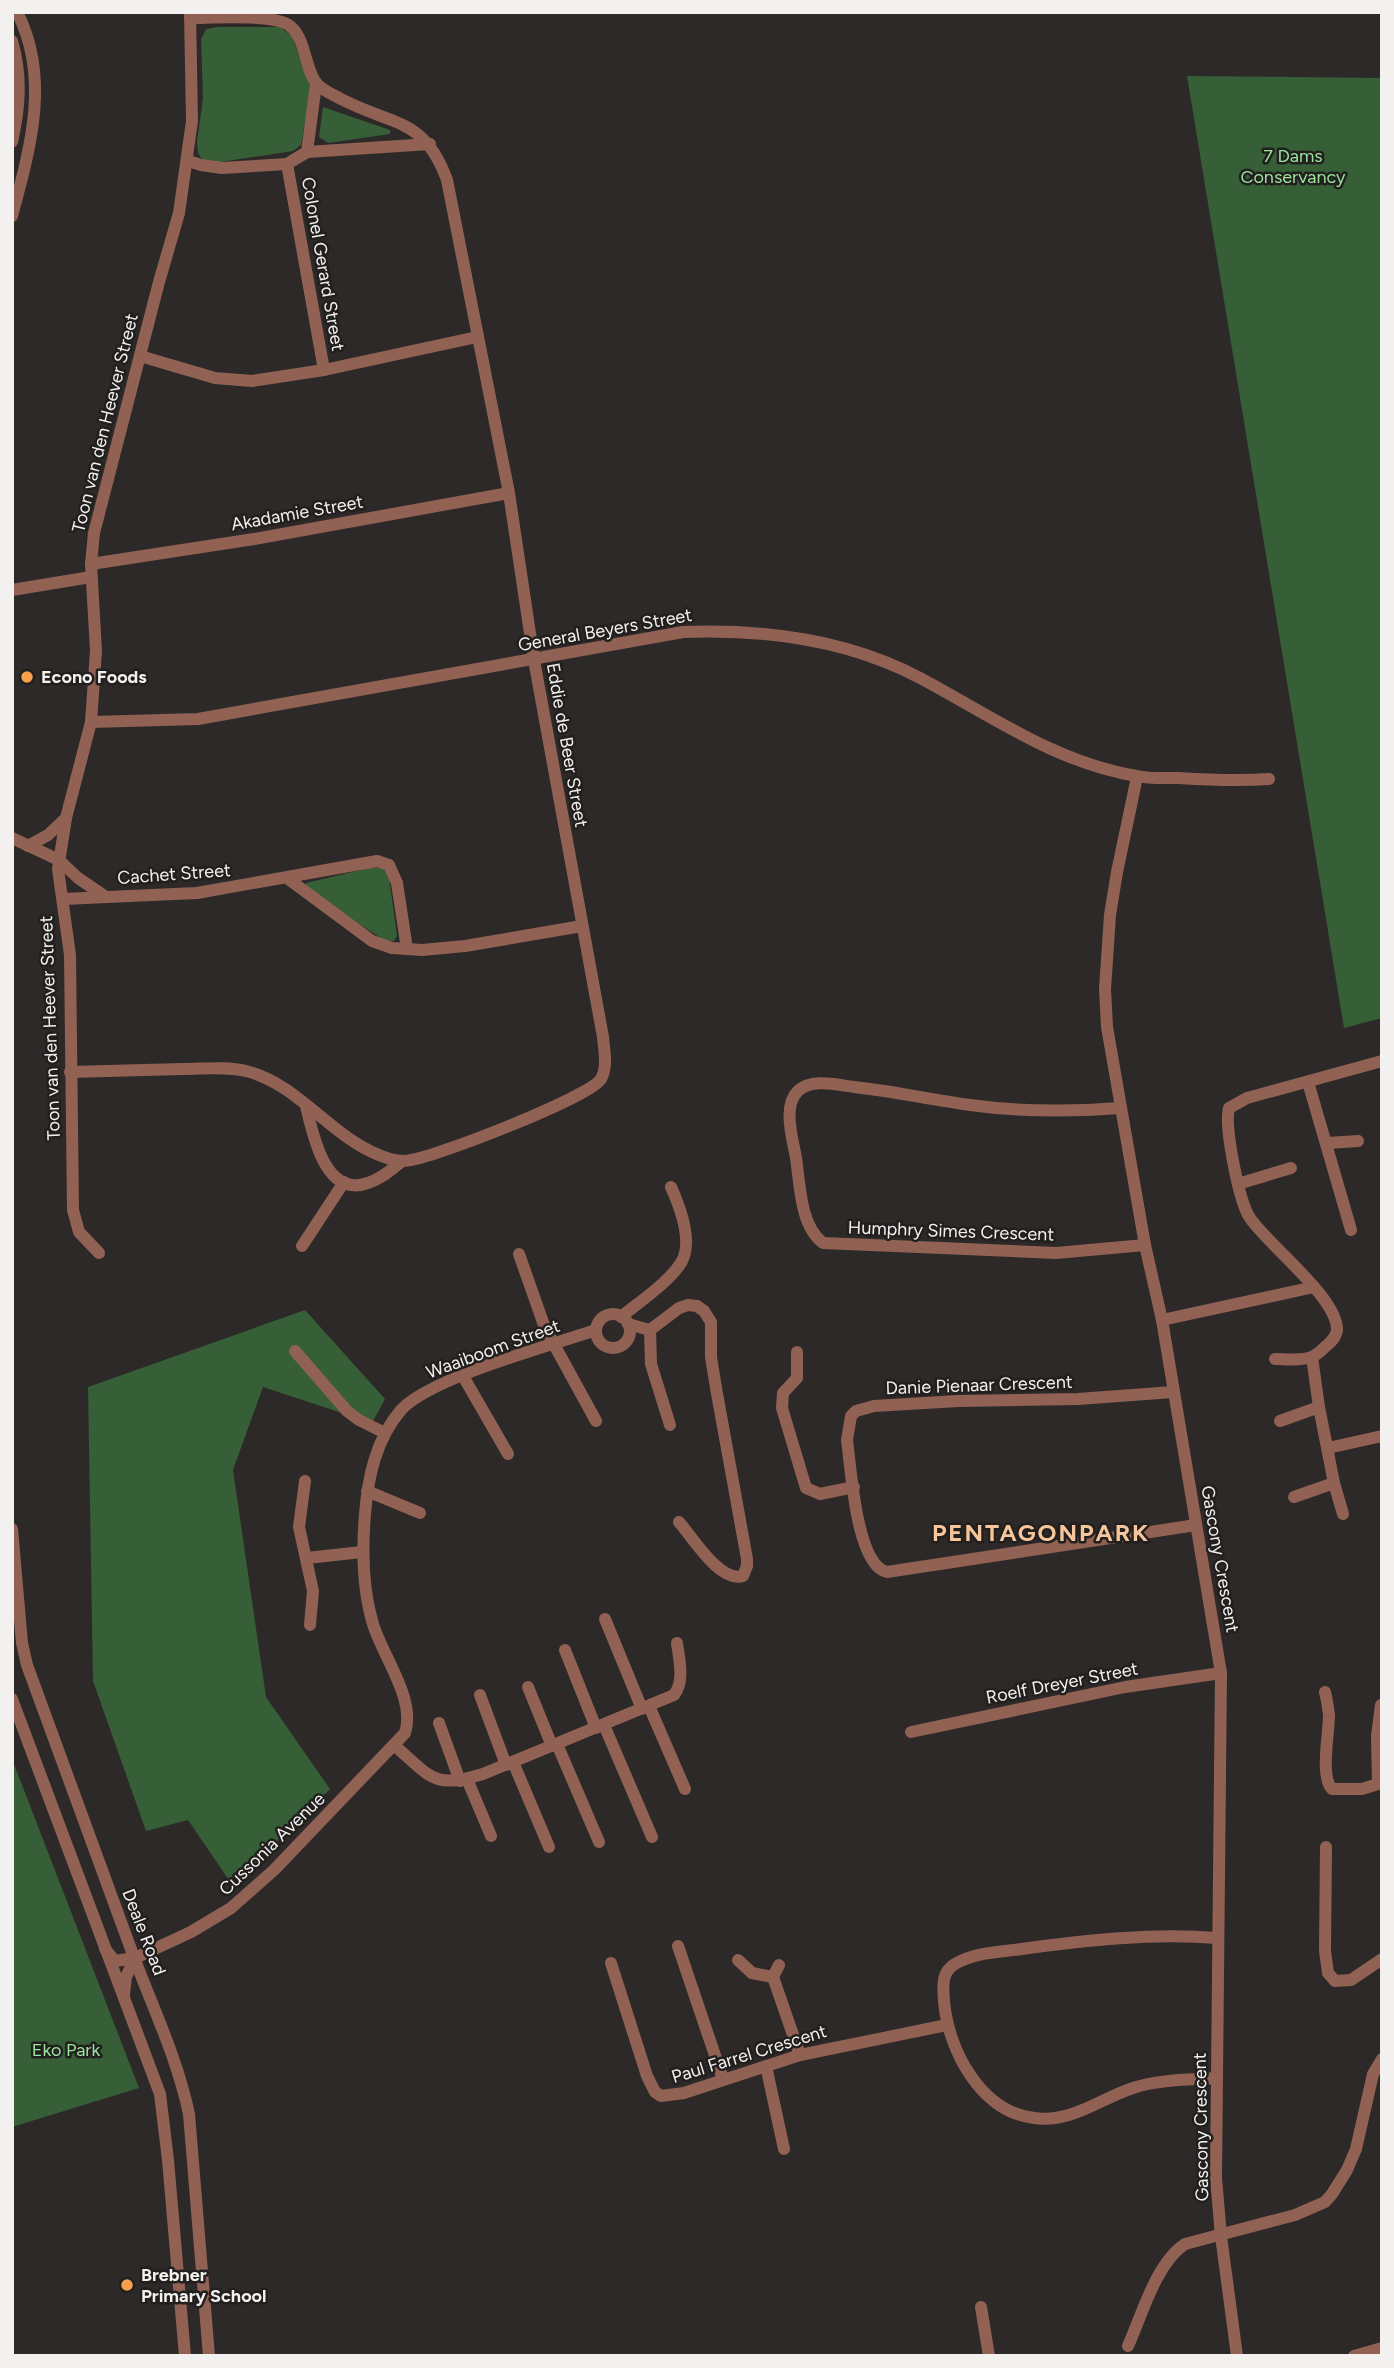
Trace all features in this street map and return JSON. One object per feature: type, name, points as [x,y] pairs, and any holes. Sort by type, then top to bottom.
[{"type":"street","points":[[12,216],[30,152],[36,99],[33,57],[17,12]]},
{"type":"street","points":[[190,15],[259,18],[287,24],[296,33],[316,84],[307,152]]},
{"type":"street","name":"Toon van den Heever Street","points":[[99,1253],[79,1232],[73,1210],[70,955],[59,860],[66,818],[91,722],[96,651],[91,570],[94,533],[179,213],[188,161],[192,121],[190,15]]},
{"type":"street","points":[[12,41],[19,76],[19,104],[12,144],[30,152]]},
{"type":"street","name":"Eddie de Beer Street","points":[[316,84],[352,104],[417,132],[429,144],[447,180],[509,493],[534,660],[603,1037],[605,1065],[601,1079],[584,1093],[423,1157],[401,1162]]},
{"type":"street","points":[[188,161],[222,168],[287,164],[307,152],[429,144]]},
{"type":"street","name":"Colonel Gerard Street","points":[[287,164],[324,370]]},
{"type":"street","points":[[139,356],[230,381],[252,381],[324,370],[477,337]]},
{"type":"street","name":"Akadamie Street","points":[[12,590],[91,570],[509,493]]},
{"type":"street","name":"General Beyers Street","points":[[91,722],[198,719],[683,632],[735,631],[845,649],[918,677],[1003,726],[1046,747],[1138,777],[1227,782],[1269,779]]},
{"type":"street","name":"Gascony Crescent","points":[[1138,777],[1117,872],[1107,953],[1107,1027],[1145,1245],[1162,1320],[1222,1673],[1216,2178],[1237,2356]]},
{"type":"street","points":[[28,846],[48,835],[66,818]]},
{"type":"street","points":[[12,838],[59,860],[78,878],[106,897]]},
{"type":"street","name":"Cachet Street","points":[[63,900],[197,893],[377,860],[392,870],[397,883],[407,949]]},
{"type":"street","points":[[288,878],[372,941],[392,948],[465,946],[582,926]]},
{"type":"street","points":[[1275,1359],[1312,1357],[1330,1343],[1336,1336],[1337,1328],[1333,1316],[1314,1287],[1250,1217],[1238,1184],[1227,1113],[1229,1108],[1247,1098],[1382,1061]]},
{"type":"street","points":[[70,1072],[235,1069],[264,1077],[354,1143],[401,1162]]},
{"type":"street","points":[[1308,1082],[1328,1143],[1351,1230]]},
{"type":"street","name":"Humphry Simes Crescent","points":[[1120,1108],[1066,1112],[972,1106],[873,1089],[817,1083],[804,1086],[794,1096],[790,1117],[807,1222],[817,1239],[823,1243],[1056,1253],[1145,1245]]},
{"type":"street","points":[[306,1106],[320,1156],[332,1173],[344,1182],[352,1185],[366,1184],[401,1162]]},
{"type":"street","points":[[1328,1143],[1358,1141]]},
{"type":"street","points":[[1238,1184],[1291,1168]]},
{"type":"street","points":[[302,1246],[344,1182]]},
{"type":"street","points":[[625,1320],[683,1259],[685,1245],[681,1209],[671,1187]]},
{"type":"street","points":[[519,1254],[545,1328],[596,1422]]},
{"type":"street","points":[[1162,1320],[1314,1287]]},
{"type":"street","points":[[650,1330],[679,1308],[688,1305],[704,1311],[710,1322],[711,1357],[747,1559],[743,1576],[733,1578],[722,1572],[680,1522]]},
{"type":"street","name":"Waaiboom Street","points":[[408,1724],[407,1703],[372,1622],[362,1552],[367,1491],[385,1433],[403,1408],[424,1393],[463,1376],[596,1330],[598,1324],[608,1315],[625,1320]]},
{"type":"street","points":[[596,1330],[597,1337],[606,1346],[618,1347],[628,1339],[625,1320]]},
{"type":"street","points":[[625,1320],[650,1330]]},
{"type":"street","points":[[650,1330],[651,1364],[670,1426]]},
{"type":"street","points":[[296,1351],[347,1411],[385,1433]]},
{"type":"street","points":[[797,1352],[797,1378],[783,1393],[782,1408],[806,1488],[820,1494],[854,1487]]},
{"type":"street","points":[[1312,1357],[1334,1483],[1343,1514]]},
{"type":"street","points":[[463,1376],[508,1454]]},
{"type":"street","name":"Danie Pienaar Crescent","points":[[1173,1392],[863,1408],[851,1416],[848,1423],[847,1440],[854,1487],[868,1554],[874,1565],[887,1572],[1196,1525]]},
{"type":"street","points":[[1279,1421],[1319,1407]]},
{"type":"street","points":[[1328,1448],[1382,1436]]},
{"type":"street","points":[[305,1481],[299,1527],[313,1591],[310,1625]]},
{"type":"street","points":[[1294,1497],[1334,1483]]},
{"type":"street","points":[[367,1491],[420,1513]]},
{"type":"street","name":"Deale Road","points":[[12,1529],[22,1643],[27,1665],[162,2025],[189,2114],[209,2356]]},
{"type":"street","points":[[307,1558],[362,1552]]},
{"type":"street","points":[[605,1619],[685,1789]]},
{"type":"street","points":[[395,1745],[435,1779],[444,1782],[463,1780],[510,1763],[674,1695],[681,1681],[677,1643]]},
{"type":"street","points":[[565,1650],[652,1837]]},
{"type":"street","name":"Roelf Dreyer Street","points":[[911,1732],[1125,1687],[1222,1673]]},
{"type":"street","points":[[528,1687],[599,1842]]},
{"type":"street","points":[[1325,1692],[1329,1715],[1327,1780],[1332,1789],[1362,1789],[1378,1784],[1377,1735],[1382,1699]]},
{"type":"street","points":[[480,1695],[549,1847]]},
{"type":"street","points":[[12,1699],[159,2094],[164,2116],[185,2356]]},
{"type":"street","points":[[439,1723],[491,1836]]},
{"type":"street","name":"Cussonia Avenue","points":[[135,1958],[214,1920],[246,1896],[395,1745],[405,1733],[408,1724]]},
{"type":"street","points":[[41,1781],[65,1772]]},
{"type":"street","points":[[1326,1847],[1325,1951],[1328,1973],[1335,1981],[1346,1982],[1382,1959]]},
{"type":"street","points":[[1217,1938],[1163,1936],[1101,1939],[1003,1951],[965,1959],[953,1965],[943,1979],[947,2025],[962,2063],[990,2097],[1015,2115],[1058,2119],[1079,2113],[1121,2092],[1146,2084],[1217,2078]]},
{"type":"street","points":[[678,1946],[723,2080]]},
{"type":"street","points":[[105,1950],[115,1961],[135,1958],[124,1986],[124,1998]]},
{"type":"street","points":[[738,1960],[752,1973],[772,1977]]},
{"type":"street","name":"Paul Farrel Crescent","points":[[611,1963],[647,2076],[655,2092],[661,2096],[670,2096],[800,2055],[947,2025]]},
{"type":"street","points":[[772,1977],[779,1965]]},
{"type":"street","points":[[772,1977],[800,2055]]},
{"type":"street","points":[[1128,2346],[1154,2285],[1174,2251],[1185,2244],[1315,2207],[1332,2194],[1356,2149],[1373,2074],[1382,2059]]},
{"type":"street","points":[[766,2066],[784,2148]]},
{"type":"street","points":[[174,2229],[198,2225]]},
{"type":"street","points":[[981,2307],[989,2356]]},
{"type":"street","points":[[1354,2356],[1382,2348]]},
{"type":"green space","points":[[280,27],[292,36],[311,89],[301,145],[293,151],[214,163],[203,161],[198,153],[197,141],[203,99],[201,39],[206,29]]},
{"type":"green space","name":"7 Dams Conservancy","points":[[1187,76],[1382,78],[1382,1018],[1344,1028]]},
{"type":"green space","points":[[323,107],[390,130],[390,134],[328,143],[319,137]]},
{"type":"green space","points":[[369,868],[383,868],[389,877],[397,936],[394,941],[384,940],[306,890],[306,883]]},
{"type":"green space","points":[[305,1310],[385,1399],[372,1423],[263,1387],[233,1470],[266,1697],[330,1789],[233,1886],[188,1820],[146,1831],[93,1681],[88,1387]]},
{"type":"green space","name":"Eko Park","points":[[12,1759],[139,2088],[12,2127]]},
{"type":"place","name":"Econo Foods","points":[[27,677]]},
{"type":"place","name":"Brebner Primary School","points":[[127,2285]]},
{"type":"district","name":"PENTAGONPARK","points":[[1041,1532]]}]
